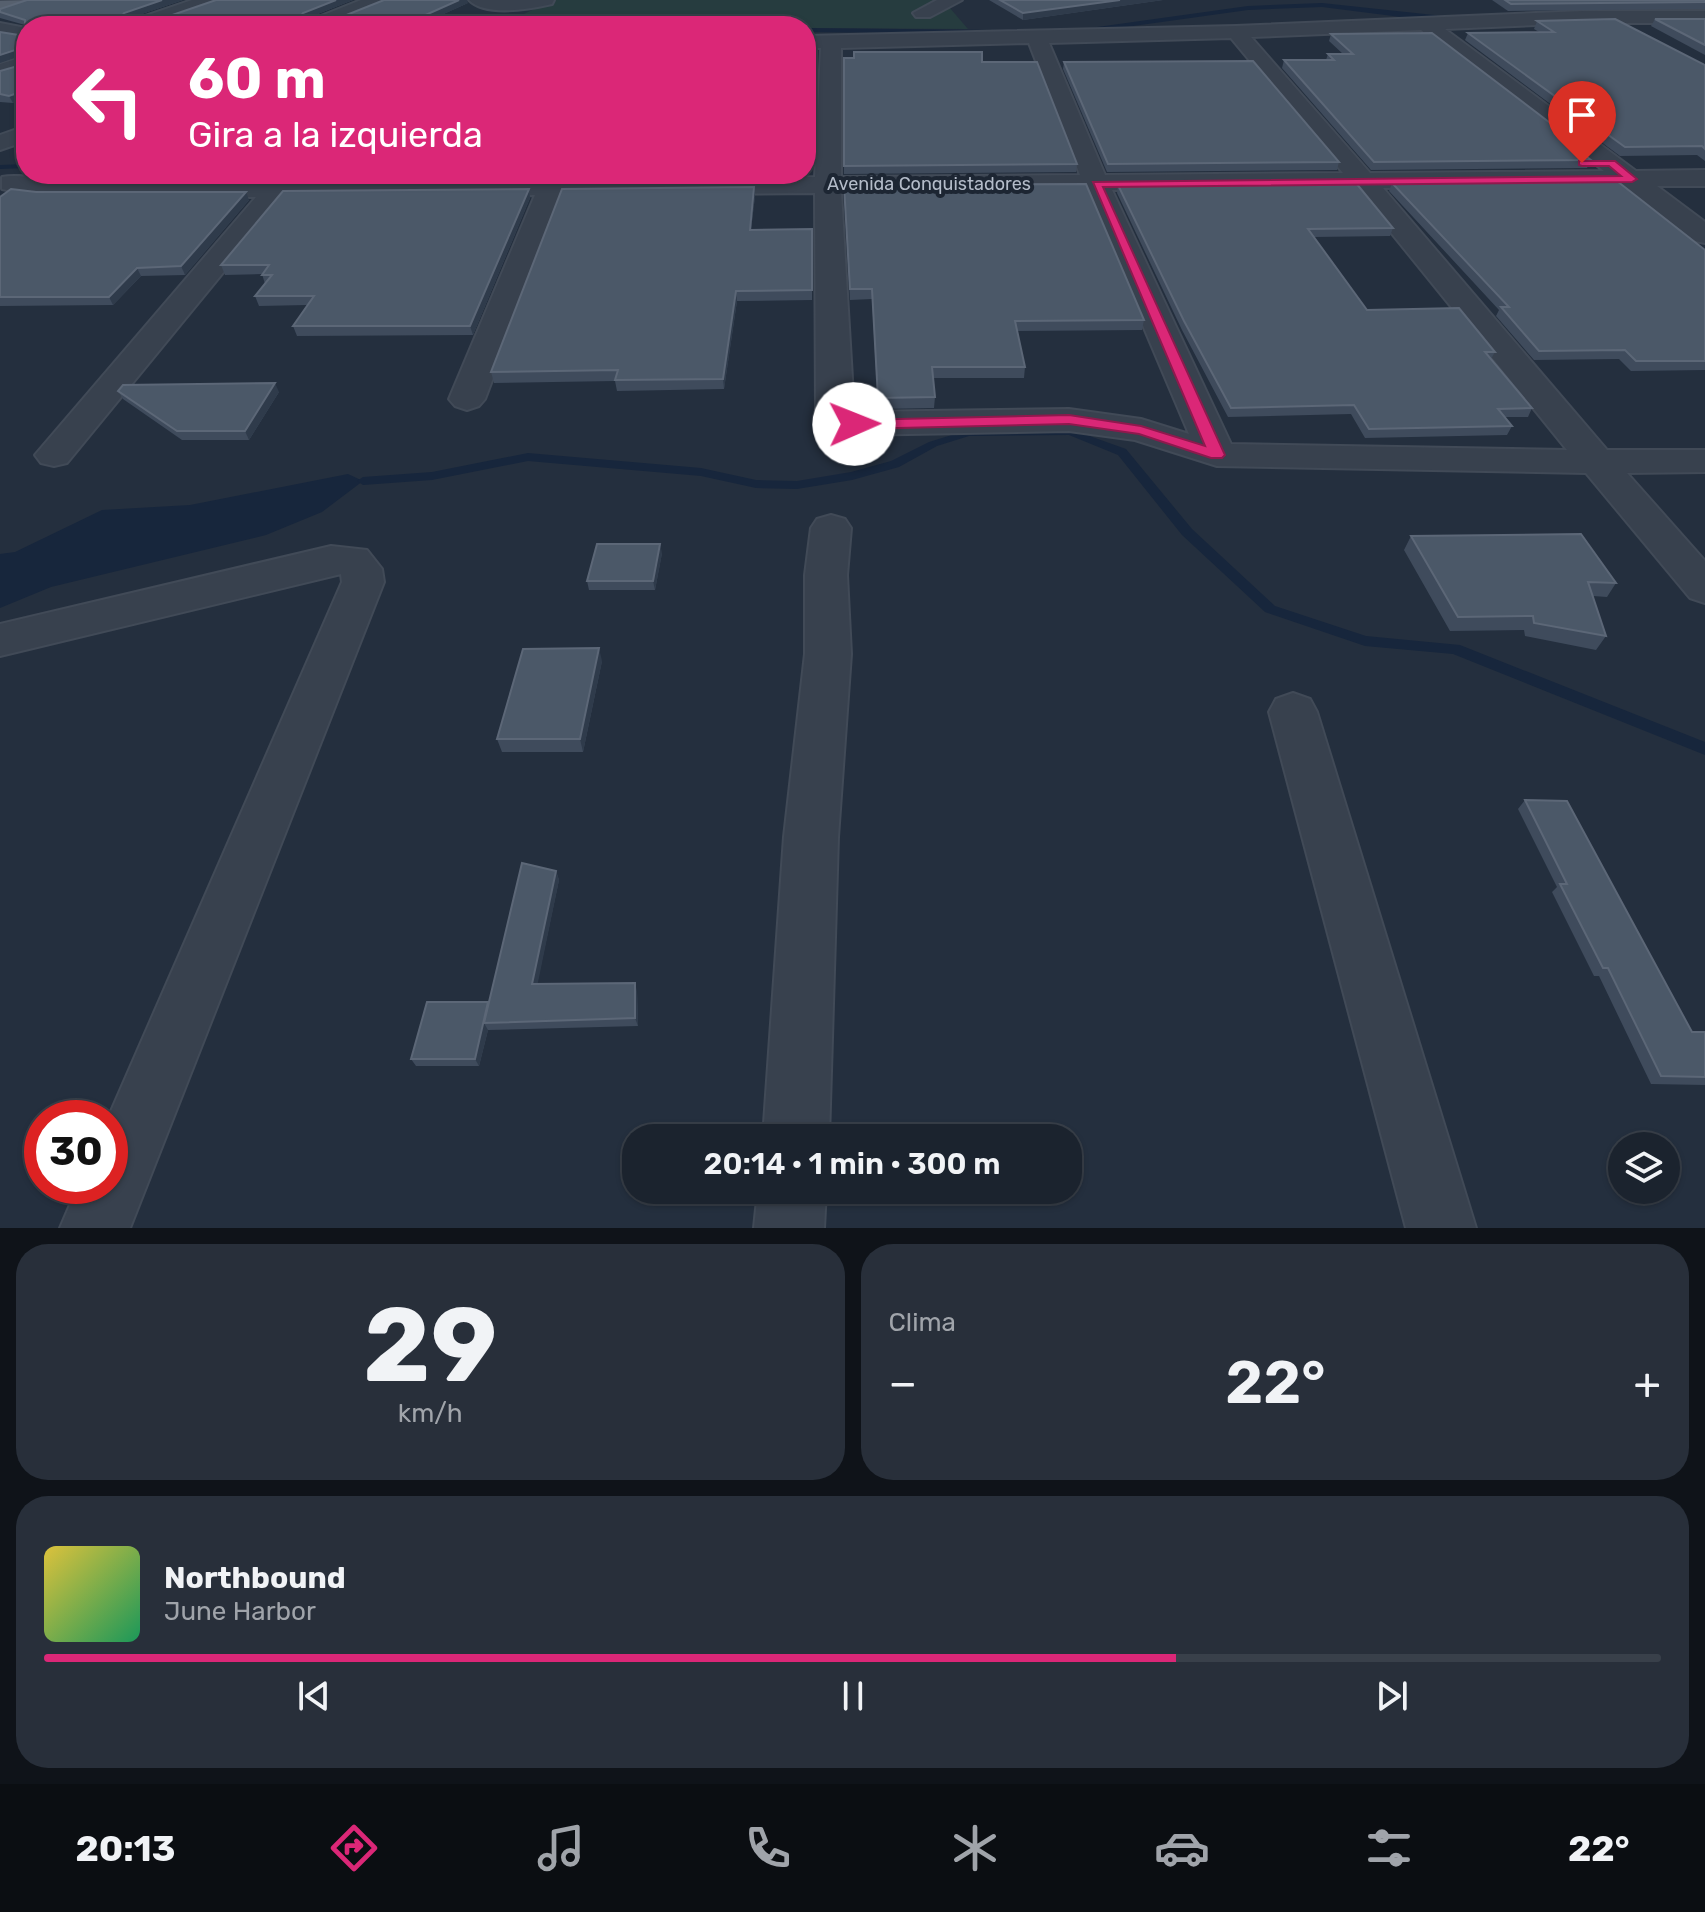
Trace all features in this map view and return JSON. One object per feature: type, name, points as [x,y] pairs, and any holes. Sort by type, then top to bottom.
[{"type":"street","points":[[164,16],[210,0]]},
{"type":"street","points":[[338,16],[377,0]]},
{"type":"street","points":[[478,0],[521,6],[545,0]]},
{"type":"street","points":[[923,13],[953,0]]},
{"type":"street","points":[[1456,0],[1480,12]]},
{"type":"street","points":[[1382,6],[1480,12],[1684,0]]},
{"type":"street","points":[[1705,17],[818,42],[821,175],[834,412],[841,420],[854,424],[1069,420],[1141,430],[1217,455],[1705,461]]},
{"type":"street","points":[[1618,18],[1655,39]]},
{"type":"street","points":[[1426,24],[1705,235]]},
{"type":"street","points":[[1236,32],[1359,173],[1595,462],[1705,588]]},
{"type":"street","points":[[1037,37],[1093,176],[1217,455]]},
{"type":"street","name":"Avenida Conquistadores","points":[[821,175],[1622,171],[1705,163]]},
{"type":"street","name":"Avenida Conquistadores","points":[[1622,171],[1705,178]]},
{"type":"street","name":"Avenida Conquistadores","points":[[4,186],[40,189],[176,184]]},
{"type":"street","points":[[54,455],[282,184]]},
{"type":"street","points":[[467,399],[553,184]]},
{"type":"street","points":[[797,1124],[811,837],[828,654],[826,575],[831,528]]},
{"type":"street","points":[[0,640],[331,560],[352,560],[361,569],[363,582],[95,1228]]},
{"type":"street","points":[[1293,712],[1441,1228]]},
{"type":"street","points":[[789,1228],[791,1204]]},
{"type":"green space","points":[[552,0],[943,0],[968,29],[816,28],[816,16],[520,16]]},
{"type":"water","points":[[348,474],[363,481],[322,512],[266,535],[51,587],[0,608],[0,554],[15,552],[102,510],[190,505]]},
{"type":"building","points":[[27,0],[162,0],[122,16],[16,17],[0,12],[0,9]]},
{"type":"building","points":[[216,0],[336,0],[301,16],[169,16]]},
{"type":"building","points":[[384,0],[459,0],[423,16],[344,16]]},
{"type":"building","points":[[1000,0],[1120,0],[1023,13]]},
{"type":"building","points":[[1505,0],[1705,0],[1705,2],[1511,4]]},
{"type":"building","points":[[1615,19],[1705,65],[1705,149],[1702,146],[1625,147],[1468,33],[1554,32],[1537,21]]},
{"type":"building","points":[[1655,19],[1705,19],[1705,45]]},
{"type":"building","points":[[0,32],[16,35],[16,50],[0,55]]},
{"type":"building","points":[[1432,33],[1583,148],[1575,148],[1591,160],[1374,162],[1284,60],[1334,60],[1328,54],[1353,54],[1331,34]]},
{"type":"building","points":[[854,52],[982,52],[982,62],[1037,62],[1077,164],[844,166],[844,58],[854,58]]},
{"type":"building","points":[[1253,61],[1339,162],[1108,164],[1064,62]]},
{"type":"building","points":[[16,67],[16,94],[0,94],[0,71]]},
{"type":"building","points":[[1617,181],[1705,250],[1705,361],[1636,361],[1625,350],[1539,351],[1501,307],[1509,307],[1392,183]]},
{"type":"building","points":[[1356,183],[1393,228],[1308,229],[1367,310],[1459,308],[1495,352],[1485,352],[1532,408],[1498,409],[1512,426],[1369,429],[1354,405],[1231,408],[1184,321],[1118,185]]},
{"type":"building","points":[[1086,184],[1144,320],[1015,321],[1025,367],[932,367],[935,397],[878,398],[872,289],[850,289],[844,185]]},
{"type":"building","points":[[754,187],[750,230],[812,229],[812,290],[736,291],[723,379],[615,380],[618,370],[491,372],[562,189]]},
{"type":"building","points":[[11,189],[36,192],[246,192],[181,266],[137,268],[109,297],[0,297],[0,197]]},
{"type":"building","points":[[529,189],[470,326],[293,326],[314,296],[255,296],[272,275],[262,275],[269,265],[221,265],[283,191]]},
{"type":"building","points":[[275,383],[245,431],[177,431],[118,391],[123,385]]},
{"type":"building","points":[[1581,534],[1616,583],[1588,582],[1606,636],[1534,623],[1533,616],[1458,617],[1411,536]]},
{"type":"building","points":[[597,544],[660,544],[653,581],[587,581]]},
{"type":"building","points":[[599,648],[580,739],[497,739],[523,649]]},
{"type":"building","points":[[1525,800],[1567,801],[1692,1032],[1705,1032],[1705,1077],[1661,1076],[1608,968],[1603,968],[1560,884],[1567,884]]},
{"type":"building","points":[[522,863],[556,871],[532,984],[635,983],[635,1018],[484,1023]]},
{"type":"building","points":[[427,1002],[488,1002],[475,1059],[411,1059]]},
{"type":"waterway","points":[[816,30],[1090,30],[1248,8],[1322,5],[1401,15],[1459,18]]},
{"type":"waterway","points":[[1504,17],[1563,12]]},
{"type":"waterway","points":[[0,167],[16,166]]},
{"type":"waterway","points":[[363,481],[432,476],[528,457],[701,472],[756,484],[797,485],[852,476],[895,464],[933,444],[968,433],[1070,432],[1122,452],[1187,532],[1270,609],[1365,641],[1455,649],[1705,749]]},
{"type":"route","points":[[854,424],[1069,420],[1141,430],[1217,455],[1096,184],[1632,179],[1611,163],[1582,163]]}]
